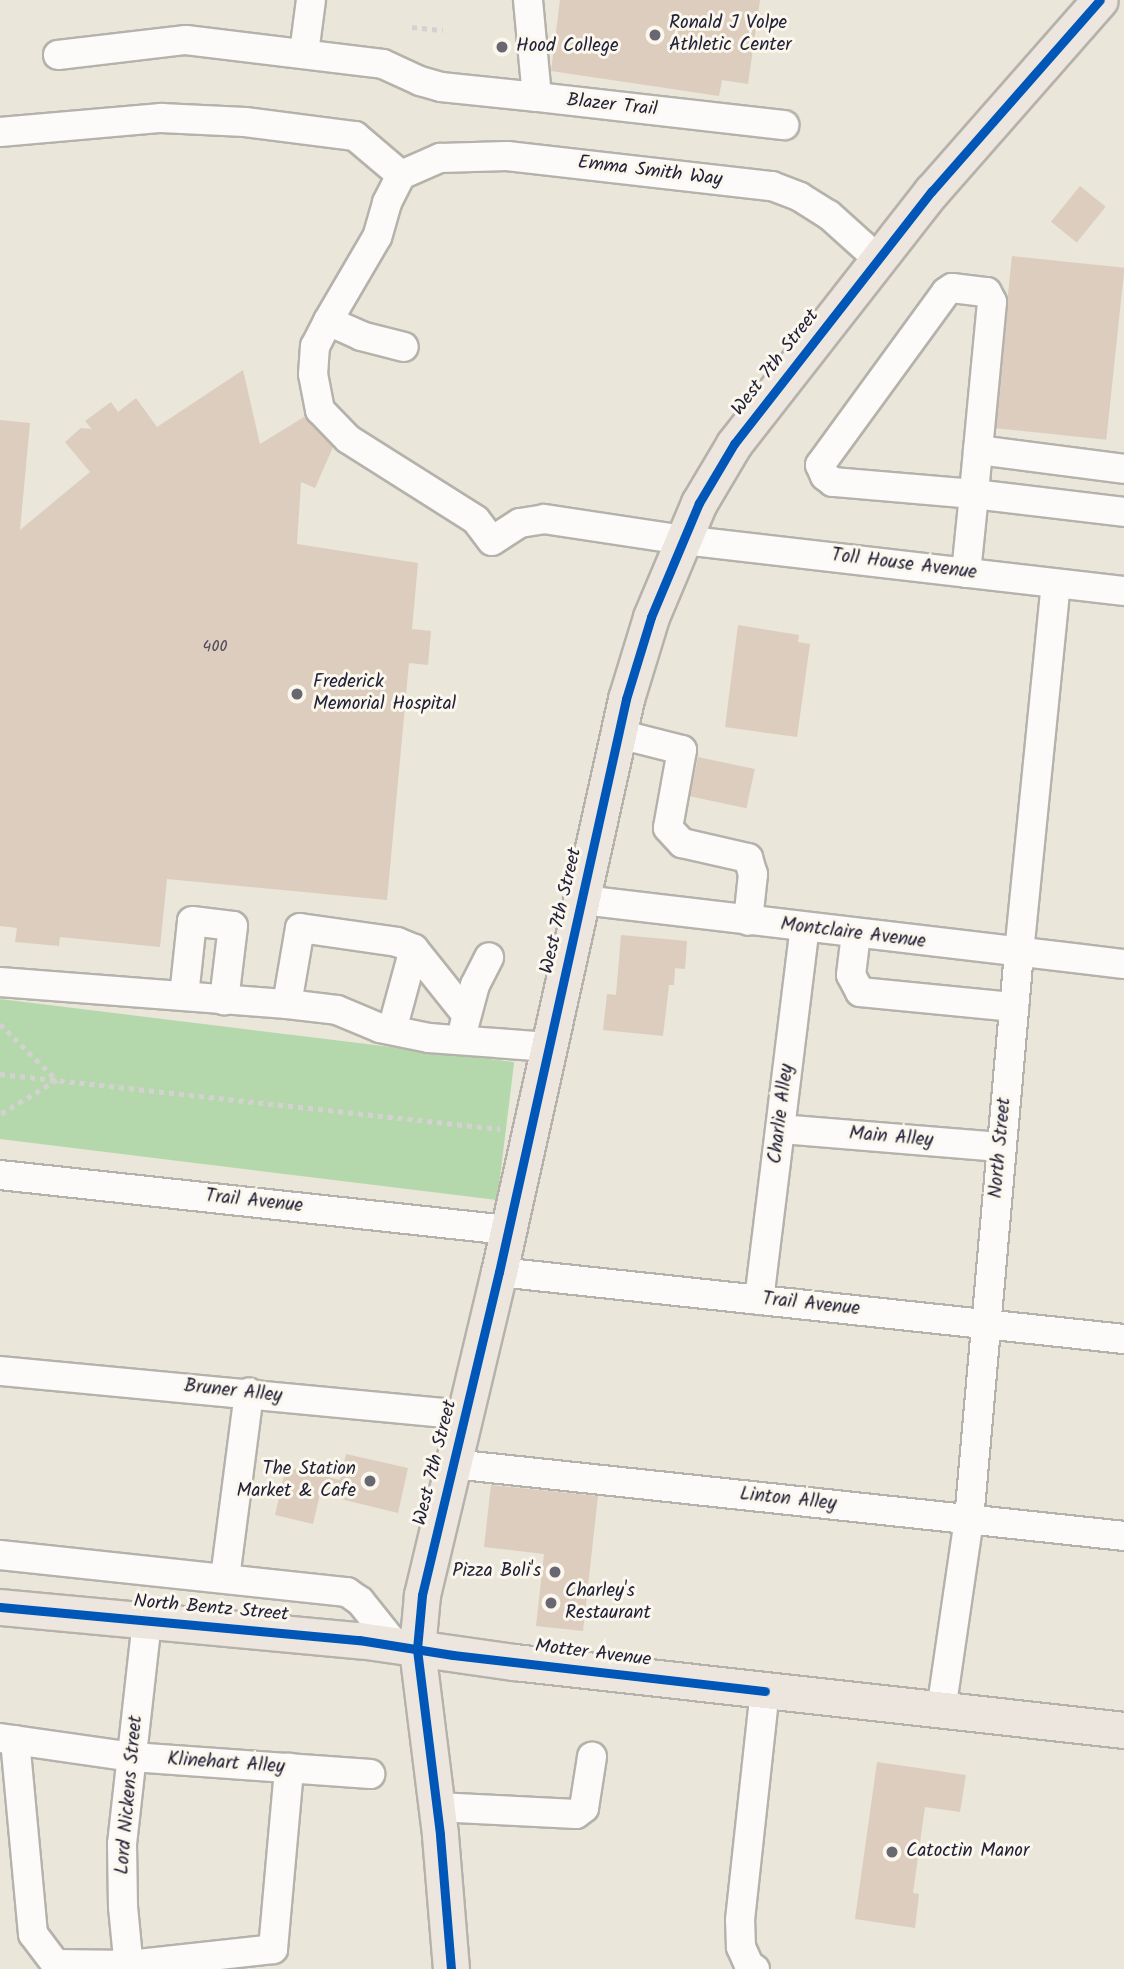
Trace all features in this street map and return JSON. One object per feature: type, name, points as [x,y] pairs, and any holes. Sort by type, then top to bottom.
[{"type":"main road","name":"West 7th Street","points":[[456,1968],[437,1807],[407,1647],[466,1415],[619,734],[651,617],[711,478],[734,444],[932,191],[1100,0]]},
{"type":"main road","name":"North Bentz Street","points":[[0,1607],[407,1647]]},
{"type":"main road","name":"Motter Avenue","points":[[407,1647],[941,1712],[1124,1730]]},
{"type":"street","points":[[304,53],[311,0]]},
{"type":"street","points":[[528,0],[537,97]]},
{"type":"street","name":"Blazer Trail","points":[[58,55],[186,40],[383,64],[420,82],[441,87],[784,125]]},
{"type":"street","points":[[0,132],[161,118],[244,122],[355,136],[401,175],[387,203],[377,237],[328,321],[361,336],[404,347]]},
{"type":"street","name":"Emma Smith Way","points":[[401,175],[440,158],[506,156],[772,186],[800,197],[829,215],[879,260]]},
{"type":"street","points":[[966,573],[974,494],[992,302],[987,292],[952,288],[946,292],[820,465],[825,476],[833,482],[974,494],[1124,512]]},
{"type":"street","name":"Toll House Avenue","points":[[328,321],[316,346],[313,374],[320,410],[348,439],[476,520],[492,541],[520,523],[544,519],[683,540],[1124,591]]},
{"type":"street","points":[[978,450],[1124,469]]},
{"type":"street","name":"North Street","points":[[941,1712],[969,1520],[1018,953],[1056,584]]},
{"type":"street","points":[[619,734],[682,750],[668,828],[682,843],[748,858],[753,874],[748,921]]},
{"type":"street","name":"Montclaire Avenue","points":[[583,900],[1124,964]]},
{"type":"street","points":[[184,996],[192,921],[233,926],[224,1000]]},
{"type":"street","points":[[288,1004],[300,928],[397,942],[414,949],[464,1027]]},
{"type":"street","name":"Charlie Alley","points":[[759,1300],[806,928]]},
{"type":"street","points":[[856,934],[851,975],[860,992],[1014,1007]]},
{"type":"street","points":[[392,1030],[414,949]]},
{"type":"street","points":[[464,1027],[489,957]]},
{"type":"street","points":[[0,982],[288,1004],[337,1010],[392,1030],[429,1038],[464,1027],[548,1047]]},
{"type":"street","name":"Main Alley","points":[[780,1129],[1001,1147]]},
{"type":"street","name":"Trail Avenue","points":[[0,1175],[507,1230]]},
{"type":"street","name":"Trail Avenue","points":[[499,1272],[1124,1339]]},
{"type":"street","name":"Bruner Alley","points":[[0,1371],[466,1415]]},
{"type":"street","points":[[225,1578],[249,1394]]},
{"type":"street","name":"Linton Alley","points":[[453,1464],[1124,1536]]},
{"type":"street","name":"North Bentz Street","points":[[0,1555],[346,1592],[360,1601],[407,1647]]},
{"type":"street","name":"Lord Nickens Street","points":[[129,1967],[123,1907],[122,1844],[146,1621]]},
{"type":"street","points":[[755,1969],[749,1965],[741,1947],[740,1920],[765,1691]]},
{"type":"street","points":[[8,1739],[33,1934],[57,1964],[129,1967],[274,1949],[289,1768]]},
{"type":"street","name":"Klinehart Alley","points":[[8,1739],[132,1757],[370,1774]]},
{"type":"street","points":[[437,1807],[576,1815],[584,1808],[592,1757]]},
{"type":"path","points":[[412,27],[443,30]]},
{"type":"path","points":[[0,1024],[57,1080]]},
{"type":"path","points":[[0,1074],[500,1129]]},
{"type":"path","points":[[0,1115],[57,1080]]},
{"type":"green space","points":[[0,999],[514,1062],[497,1200],[0,1139]]},
{"type":"building","name":"Ronald J Volpe Athletic Center","points":[[560,0],[760,0],[748,84],[722,80],[719,96],[551,71]]},
{"type":"building","points":[[1080,186],[1106,207],[1077,243],[1051,222]]},
{"type":"building","points":[[1012,256],[1124,268],[1106,440],[994,428]]},
{"type":"building","points":[[243,370],[260,444],[304,417],[333,447],[315,488],[301,482],[297,544],[418,563],[412,629],[431,631],[428,665],[409,663],[387,900],[167,879],[160,947],[60,937],[59,946],[15,942],[17,928],[0,926],[0,420],[30,423],[20,530],[90,472],[65,442],[81,428],[92,429],[85,421],[111,402],[118,412],[136,398],[157,427]]},
{"type":"building","points":[[738,625],[799,635],[798,642],[810,644],[797,737],[725,727]]},
{"type":"building","points":[[698,757],[755,769],[746,808],[690,796]]},
{"type":"building","points":[[621,935],[687,941],[685,969],[675,968],[674,985],[669,985],[663,1036],[603,1030],[607,994],[616,995]]},
{"type":"building","points":[[346,1454],[408,1468],[398,1513],[320,1494],[313,1524],[275,1515],[286,1467],[340,1480]]},
{"type":"building","points":[[491,1485],[598,1496],[583,1631],[536,1626],[544,1554],[484,1547]]},
{"type":"building","name":"Catoctin Manor","points":[[877,1762],[966,1775],[960,1812],[925,1807],[913,1893],[919,1894],[915,1928],[855,1919]]},
{"type":"cycle path","points":[[451,1969],[440,1834],[417,1649],[422,1595],[499,1272],[626,699],[651,617],[699,503],[734,444],[932,191],[1100,0]]},
{"type":"cycle path","points":[[0,1607],[359,1640],[453,1655],[765,1691]]},
{"type":"place","name":"Ronald J Volpe Athletic Center","points":[[655,35]]},
{"type":"place","name":"Hood College","points":[[502,47]]},
{"type":"place","name":"Frederick Memorial Hospital","points":[[297,694]]},
{"type":"place","name":"The Station Market & Cafe","points":[[370,1481]]},
{"type":"place","name":"Pizza Boli's","points":[[555,1572]]},
{"type":"place","name":"Charley's Restaurant","points":[[551,1603]]},
{"type":"place","name":"Catoctin Manor","points":[[892,1852]]}]
